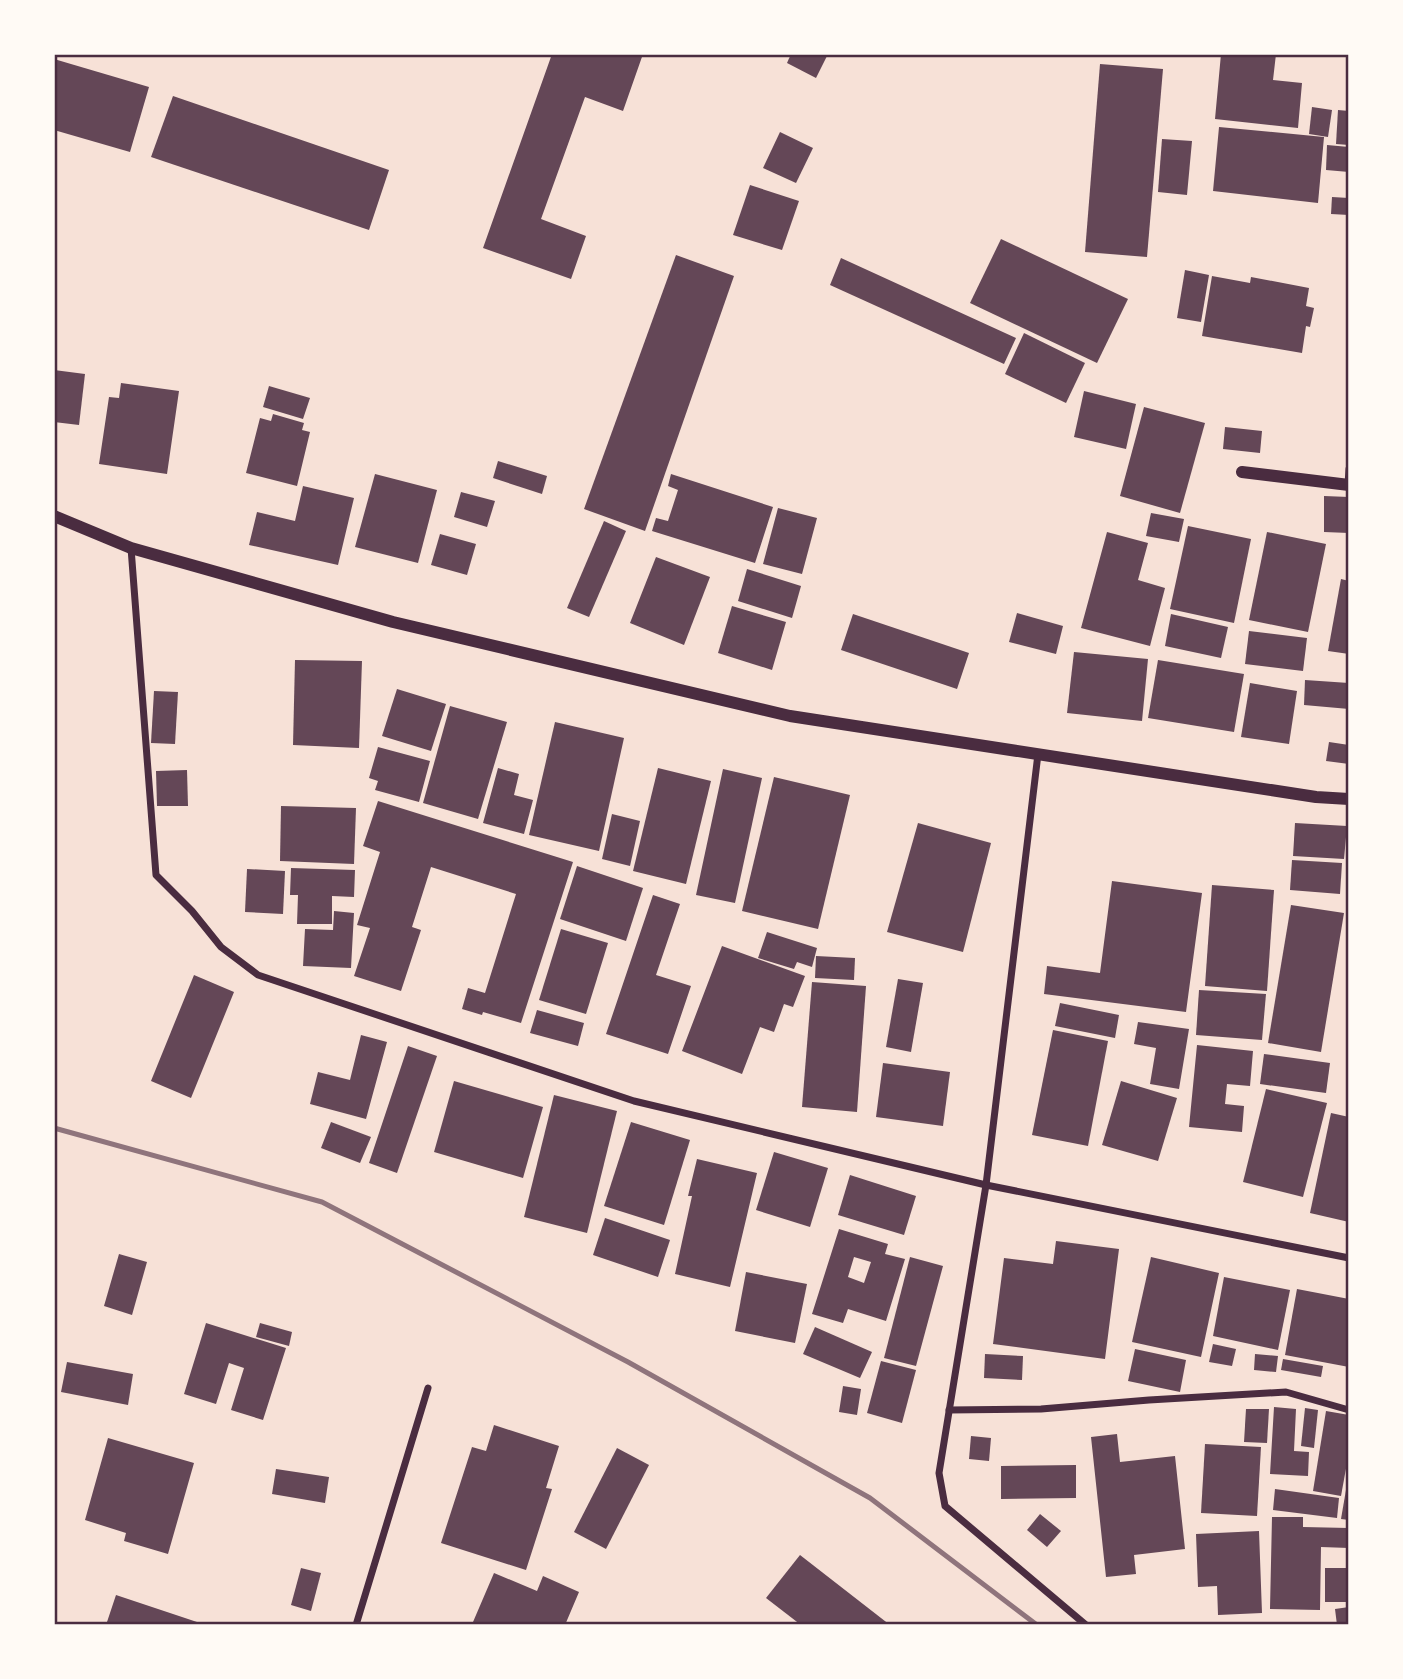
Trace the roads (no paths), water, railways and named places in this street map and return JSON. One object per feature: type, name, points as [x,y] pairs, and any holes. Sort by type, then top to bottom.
[{"type":"street","points":[[1242,472],[1348,485],[1349,469]]},
{"type":"street","points":[[54,516],[131,548],[393,622],[790,716],[1316,797],[1349,799]]},
{"type":"street","points":[[131,548],[156,874],[192,911],[221,947],[258,975],[634,1101],[986,1185],[1349,1258]]},
{"type":"street","points":[[1038,754],[986,1185],[939,1473],[945,1506],[1086,1625]]},
{"type":"street","points":[[356,1625],[428,1388]]},
{"type":"street","points":[[949,1410],[1041,1409],[1286,1392],[1349,1410]]},
{"type":"railway","points":[[54,1128],[322,1202],[628,1362],[870,1498],[1037,1625]]}]
